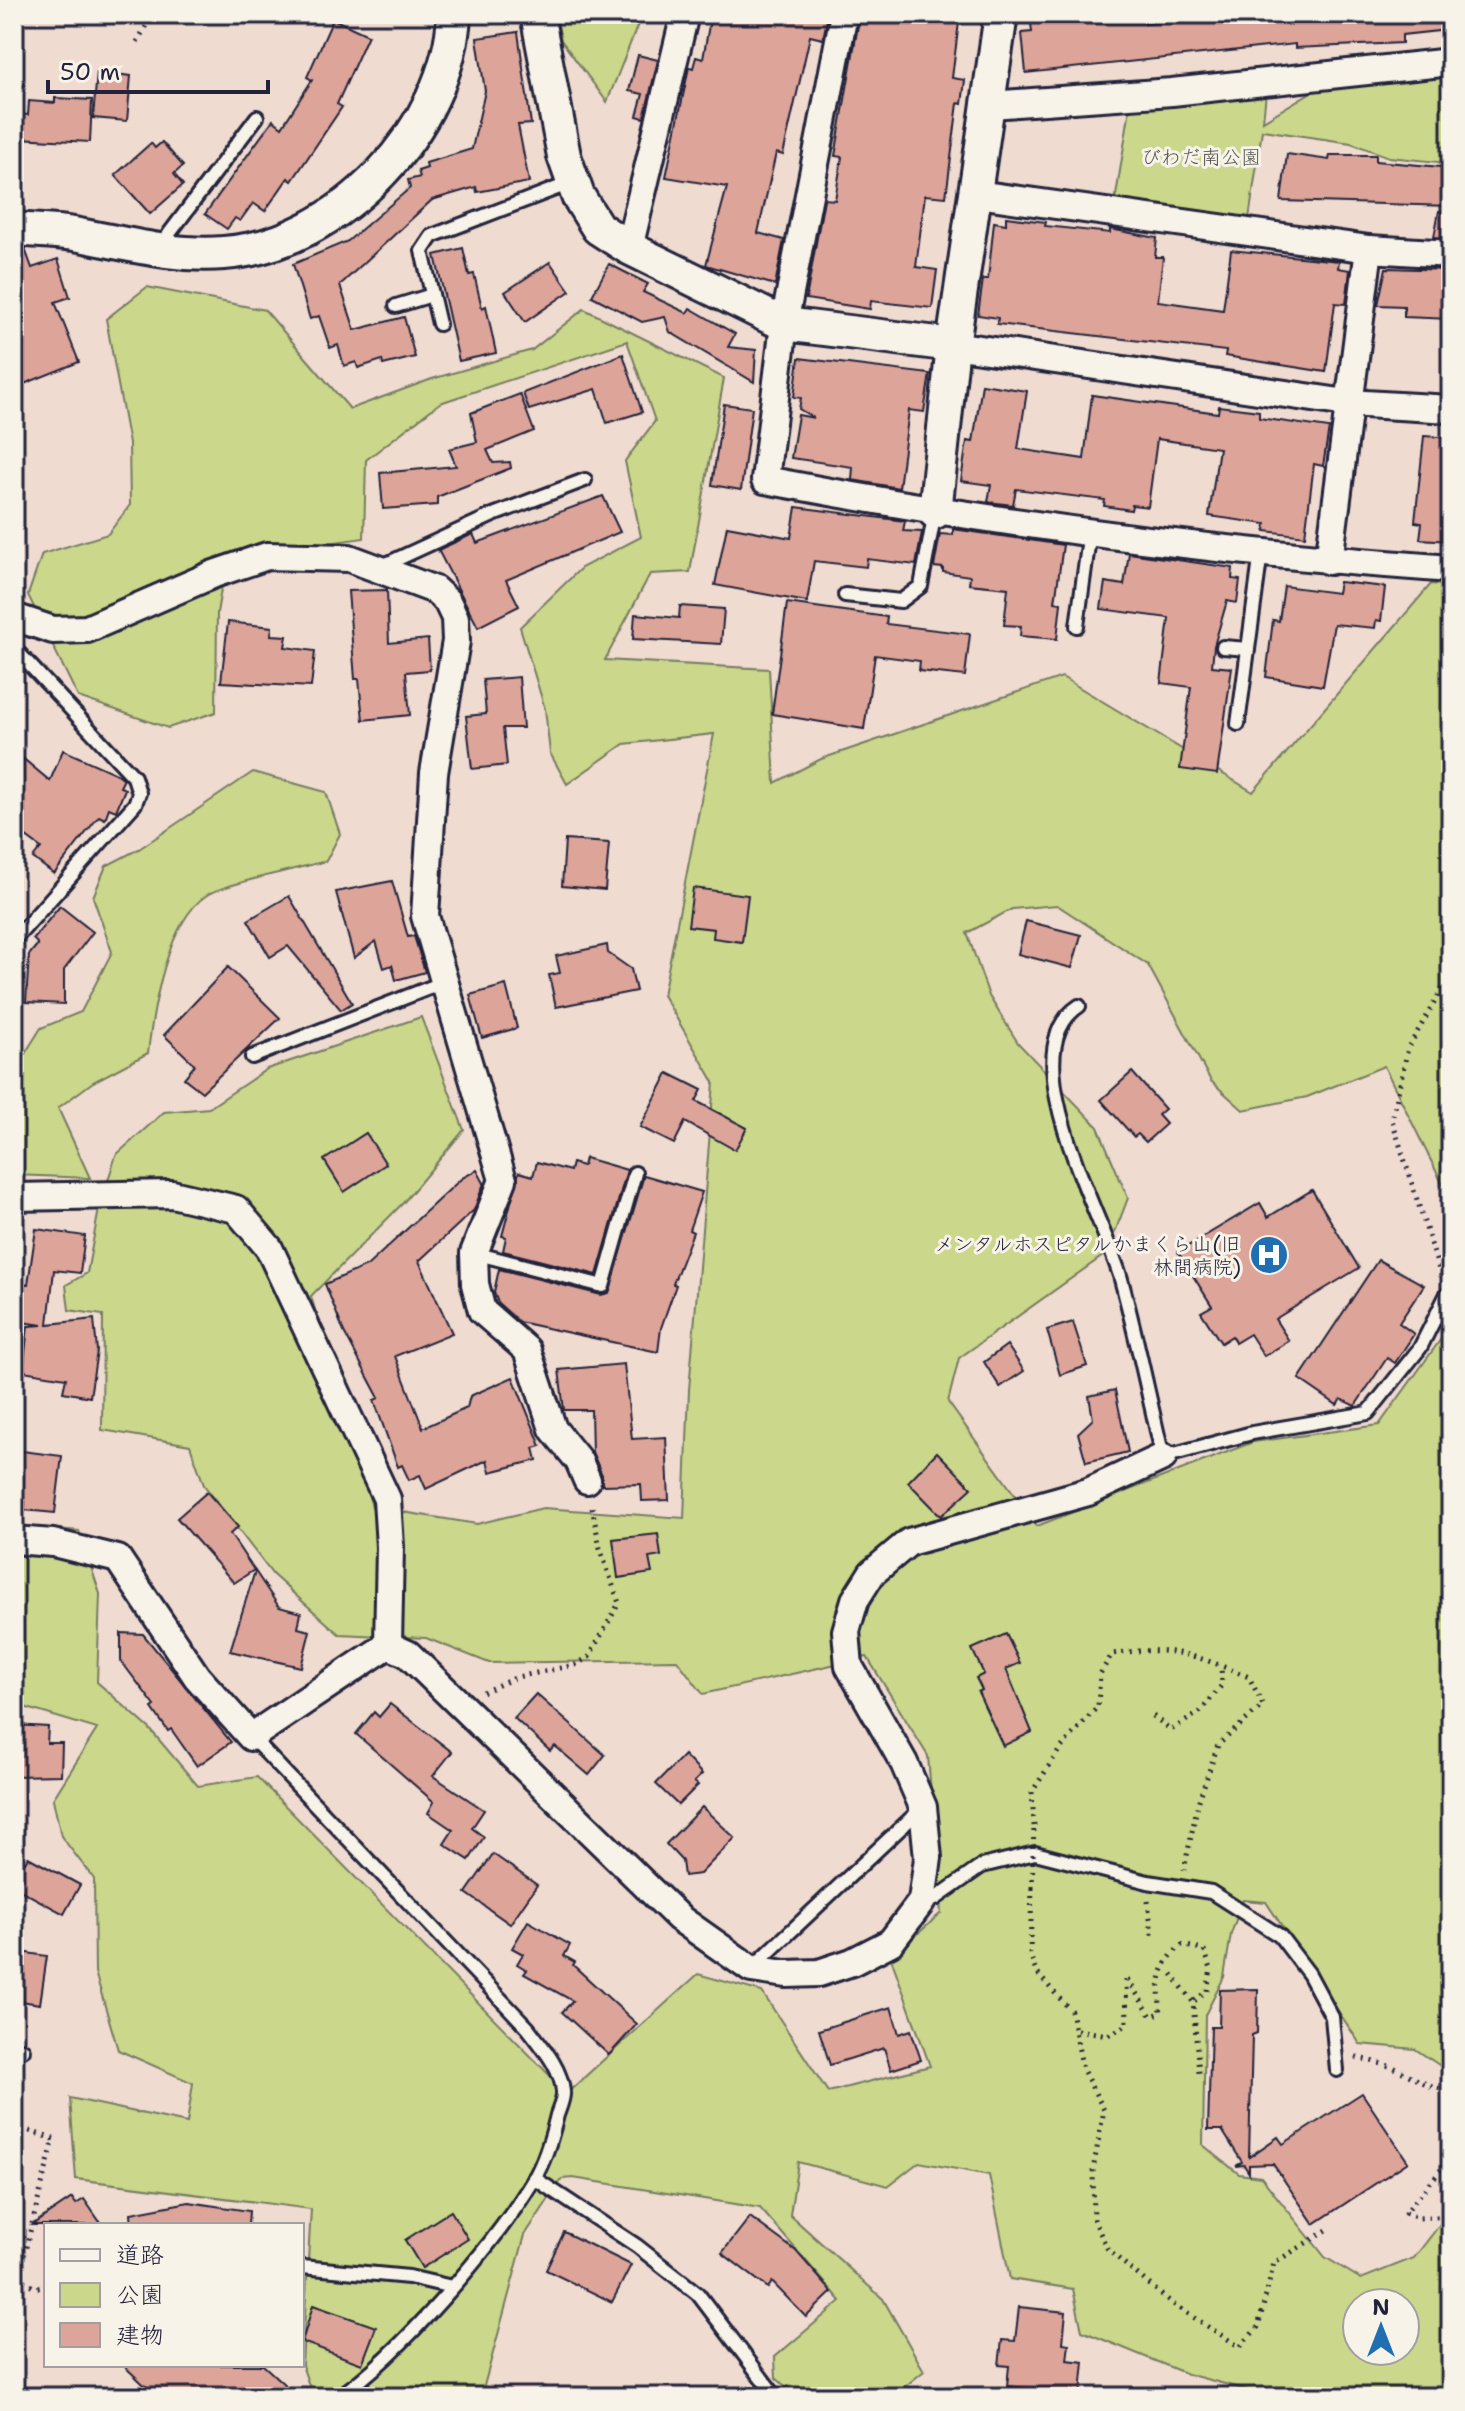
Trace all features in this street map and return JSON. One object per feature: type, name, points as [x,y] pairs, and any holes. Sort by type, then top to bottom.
[{"type":"street","points":[[14,229],[71,234],[162,251],[227,253],[255,247],[314,224],[347,203],[380,175],[422,118],[453,34],[454,14]]},
{"type":"street","points":[[537,14],[564,156],[573,182],[598,228],[629,248],[784,324],[953,345],[1347,403],[1451,409]]},
{"type":"street","points":[[629,248],[685,14]]},
{"type":"street","points":[[844,14],[784,324],[765,480],[935,512],[1329,561],[1451,569]]},
{"type":"street","points":[[935,512],[953,345],[1001,14]]},
{"type":"street","points":[[990,105],[1172,92],[1451,62]]},
{"type":"street","points":[[977,194],[1369,249],[1451,254]]},
{"type":"street","points":[[1329,561],[1369,249]]},
{"type":"street","points":[[14,617],[44,628],[87,629],[214,574],[267,556],[349,558],[435,590],[447,601],[455,618],[456,641],[434,773],[425,916],[447,981],[503,1180],[474,1253],[475,1284],[482,1311],[527,1350],[553,1429],[579,1461],[587,1480]]},
{"type":"street","points":[[14,1197],[172,1194],[236,1209],[269,1248],[387,1499],[390,1547],[388,1645]]},
{"type":"street","points":[[388,1645],[408,1654],[679,1918],[751,1969],[786,1974],[819,1973],[852,1962],[891,1942],[922,1901],[928,1858],[923,1807],[904,1763],[849,1666],[846,1631],[855,1600],[872,1573],[909,1542],[1088,1492],[1163,1457]]},
{"type":"street","points":[[14,1540],[53,1543],[118,1559],[197,1677],[251,1737],[388,1645]]},
{"type":"lane","points":[[162,251],[169,234],[257,117]]},
{"type":"lane","points":[[439,324],[422,251],[432,236],[573,182]]},
{"type":"lane","points":[[396,306],[432,295]]},
{"type":"lane","points":[[380,567],[493,515],[585,480]]},
{"type":"lane","points":[[845,595],[901,601],[921,586],[935,512]]},
{"type":"lane","points":[[1077,626],[1090,531]]},
{"type":"lane","points":[[1238,724],[1261,552]]},
{"type":"lane","points":[[1223,647],[1248,649]]},
{"type":"lane","points":[[14,648],[134,777],[139,793],[135,804],[14,940]]},
{"type":"lane","points":[[252,1057],[447,981]]},
{"type":"lane","points":[[1079,1006],[1064,1016],[1054,1042],[1058,1098],[1068,1142],[1120,1276],[1163,1457],[1252,1433],[1368,1413],[1420,1348],[1447,1294]]},
{"type":"lane","points":[[474,1253],[603,1286],[635,1173]]},
{"type":"lane","points":[[251,1737],[528,2028],[549,2056],[563,2092],[553,2132],[534,2178],[452,2287],[366,2378],[338,2397]]},
{"type":"lane","points":[[751,1969],[923,1807]]},
{"type":"lane","points":[[922,1901],[935,1899],[982,1866],[1035,1853],[1148,1882],[1211,1892],[1280,1936],[1309,1974],[1332,2017],[1337,2070]]},
{"type":"lane","points":[[534,2178],[637,2246],[698,2294],[776,2397]]},
{"type":"lane","points":[[304,2267],[409,2277],[452,2287]]},
{"type":"path","points":[[137,42],[153,14]]},
{"type":"path","points":[[1447,1294],[1392,1120],[1408,1048],[1451,974]]},
{"type":"path","points":[[462,1705],[517,1677],[575,1665],[589,1657],[619,1603],[600,1548],[587,1480]]},
{"type":"path","points":[[1180,1887],[1198,1803],[1218,1745],[1263,1705],[1249,1677],[1221,1666],[1152,1648],[1112,1654],[1100,1674],[1098,1706],[1060,1749],[1032,1792],[1034,1826],[1030,1953],[1036,1972],[1071,2011],[1083,2070],[1104,2110],[1093,2170],[1094,2220],[1108,2250],[1173,2304],[1240,2347],[1258,2327],[1274,2263],[1330,2228]]},
{"type":"path","points":[[1153,1716],[1171,1730],[1200,1712],[1222,1685],[1221,1666]]},
{"type":"path","points":[[1148,1882],[1152,1935]]},
{"type":"path","points":[[1077,2030],[1108,2035],[1127,2025],[1126,1977],[1151,2016],[1161,2013],[1157,1984],[1164,1961],[1182,1945],[1204,1950],[1211,1969],[1207,1991],[1193,2002]]},
{"type":"path","points":[[1172,1974],[1193,2002],[1199,2073]]},
{"type":"path","points":[[1336,2052],[1393,2067],[1432,2087],[1451,2091],[1444,2166],[1405,2213],[1418,2218],[1451,2216]]},
{"type":"path","points":[[14,2126],[54,2139],[18,2278],[35,2288],[44,2286]]},
{"type":"path","points":[[796,2397],[811,2387]]},
{"type":"green space","points":[[556,14],[642,14],[607,102],[561,40]]},
{"type":"green space","name":"びわだ南公園","points":[[1451,76],[1448,163],[1389,157],[1351,143],[1262,130],[1249,219],[1115,202],[1130,108],[1266,93],[1263,121],[1313,91]]},
{"type":"green space","points":[[147,287],[265,310],[350,409],[432,379],[532,350],[584,309],[724,378],[690,572],[650,574],[605,660],[769,669],[775,783],[821,759],[1062,677],[1253,792],[1431,584],[1451,586],[1451,1201],[1384,1066],[1307,1097],[1243,1110],[1211,1081],[1148,965],[1057,905],[1012,909],[967,933],[989,996],[1018,1043],[1098,1127],[1128,1198],[1107,1253],[959,1358],[948,1402],[1037,1526],[1253,1442],[1379,1425],[1451,1325],[1451,2073],[1415,2049],[1360,2044],[1266,1902],[1243,1900],[1231,1934],[1224,1977],[1205,2015],[1203,2145],[1239,2174],[1261,2177],[1325,2257],[1361,2279],[1414,2258],[1451,2210],[1451,2397],[1274,2397],[1187,2374],[1082,2331],[1073,2289],[1010,2279],[989,2175],[919,2162],[888,2186],[798,2162],[790,2215],[883,2299],[924,2371],[892,2397],[798,2397],[776,2378],[775,2357],[841,2301],[760,2208],[573,2178],[562,2179],[525,2235],[481,2397],[313,2397],[303,2367],[311,2209],[76,2179],[70,2098],[187,2123],[193,2083],[118,2050],[95,1972],[94,1879],[61,1836],[53,1799],[97,1729],[14,1704],[14,1525],[79,1531],[100,1594],[97,1682],[149,1728],[198,1786],[257,1777],[567,2093],[698,1974],[762,1992],[828,2092],[930,2066],[891,1958],[941,1913],[928,1756],[867,1657],[703,1694],[677,1660],[489,1663],[426,1638],[339,1634],[273,1575],[204,1485],[190,1445],[102,1430],[103,1315],[69,1310],[66,1285],[87,1273],[99,1209],[116,1155],[164,1112],[209,1108],[267,1069],[421,1017],[464,1130],[403,1203],[311,1296],[372,1507],[477,1524],[543,1508],[684,1518],[689,1390],[714,1082],[663,995],[714,734],[624,744],[567,784],[550,753],[545,709],[520,627],[581,568],[641,537],[625,461],[655,421],[627,341],[440,403],[366,460],[364,538],[244,555],[221,589],[217,613],[216,712],[168,728],[78,697],[28,595],[42,554],[108,534],[130,505],[129,444],[106,319]]},
{"type":"green space","points":[[253,772],[326,792],[340,834],[326,861],[216,891],[193,907],[182,924],[164,967],[148,1053],[93,1082],[58,1108],[90,1178],[14,1175],[14,1071],[41,1028],[81,1012],[112,952],[93,897],[106,866],[139,849]]},
{"type":"building","points":[[711,14],[828,14],[823,39],[810,36],[783,155],[776,153],[758,233],[784,240],[775,285],[706,265],[727,187],[666,177],[689,67],[693,68],[696,57],[703,59]]},
{"type":"building","points":[[860,14],[914,21],[915,14],[960,14],[952,78],[965,80],[962,104],[958,103],[946,197],[925,195],[916,267],[937,270],[932,308],[871,301],[870,309],[806,299],[824,199],[835,200],[842,157],[835,156]]},
{"type":"building","points":[[1030,14],[1145,14],[1145,24],[1228,14],[1446,14],[1447,30],[1402,35],[1402,43],[1295,48],[1295,44],[1026,73],[1022,33],[1032,32]]},
{"type":"building","points":[[333,19],[368,35],[337,104],[342,107],[292,181],[288,178],[265,211],[253,203],[240,221],[235,218],[227,229],[205,214],[273,120],[282,127],[312,80],[307,77]]},
{"type":"building","points":[[518,32],[531,124],[518,125],[529,182],[477,192],[476,187],[432,200],[340,285],[355,330],[404,317],[415,357],[383,365],[382,360],[358,368],[356,362],[344,366],[338,345],[330,348],[319,316],[310,319],[293,264],[348,241],[410,188],[408,180],[420,177],[418,171],[427,168],[426,163],[472,149],[485,91],[477,38]]},
{"type":"building","points":[[638,55],[658,60],[644,118],[637,116],[643,94],[629,91]]},
{"type":"building","points":[[97,72],[131,76],[127,121],[93,118]]},
{"type":"building","points":[[55,98],[92,100],[90,142],[18,138],[19,114],[28,115],[29,101],[55,103]]},
{"type":"building","points":[[162,142],[183,166],[174,174],[183,185],[150,214],[115,175],[151,143],[155,148]]},
{"type":"building","points":[[1287,154],[1329,160],[1330,155],[1376,155],[1376,161],[1451,168],[1451,206],[1281,201]]},
{"type":"building","points":[[1439,211],[1451,212],[1451,238],[1434,237]]},
{"type":"building","points":[[1006,217],[1046,222],[1045,226],[1110,233],[1110,229],[1157,238],[1155,257],[1163,257],[1158,301],[1223,310],[1231,250],[1339,261],[1338,268],[1350,270],[1346,304],[1335,303],[1326,372],[1225,356],[1226,351],[997,324],[998,318],[978,315],[983,279],[988,279],[994,222],[1006,224]]},
{"type":"building","points":[[14,248],[25,249],[32,268],[58,259],[70,297],[55,302],[79,362],[14,388]]},
{"type":"building","points":[[463,248],[469,275],[474,274],[482,308],[486,306],[496,353],[459,361],[435,255]]},
{"type":"building","points":[[550,262],[570,291],[525,322],[505,292]]},
{"type":"building","points":[[609,264],[648,284],[643,292],[687,313],[690,308],[735,334],[728,347],[756,350],[754,382],[670,332],[665,317],[642,322],[592,296]]},
{"type":"building","points":[[1386,268],[1451,270],[1451,319],[1404,317],[1404,306],[1378,305]]},
{"type":"building","points":[[623,354],[642,412],[607,423],[596,389],[529,410],[523,393]]},
{"type":"building","points":[[799,358],[930,374],[924,412],[909,410],[899,488],[852,480],[853,467],[791,458],[798,415],[814,418],[799,409],[801,398],[794,397]]},
{"type":"building","points":[[982,384],[1027,391],[1018,449],[1084,459],[1092,395],[1218,413],[1219,406],[1259,411],[1259,418],[1329,428],[1323,466],[1314,464],[1305,536],[1265,531],[1266,524],[1209,516],[1219,448],[1157,439],[1148,507],[1132,505],[1131,510],[1104,506],[1105,500],[1016,489],[1013,505],[988,502],[991,485],[961,481],[967,441],[973,442]]},
{"type":"building","points":[[520,394],[534,431],[487,450],[493,463],[510,462],[511,468],[437,497],[437,505],[383,509],[380,473],[456,466],[449,449],[477,442],[471,413]]},
{"type":"building","points":[[724,404],[752,408],[741,490],[712,485]]},
{"type":"building","points":[[1424,436],[1451,438],[1451,541],[1420,539],[1422,523],[1415,522]]},
{"type":"building","points":[[603,496],[620,532],[506,580],[519,606],[478,627],[438,550],[473,534],[477,543]]},
{"type":"building","points":[[796,507],[905,521],[903,531],[922,532],[916,565],[867,559],[866,567],[814,561],[807,602],[715,585],[727,526],[791,538]]},
{"type":"building","points":[[953,529],[1063,545],[1055,602],[1061,603],[1057,639],[1020,636],[1021,626],[1004,625],[1008,588],[969,584],[970,576],[943,572],[943,568],[934,567],[940,534],[953,535]]},
{"type":"building","points":[[1129,553],[1233,568],[1232,579],[1240,580],[1237,603],[1227,601],[1214,646],[1212,666],[1232,668],[1217,774],[1180,769],[1191,687],[1161,683],[1169,618],[1101,609],[1105,582],[1124,585]]},
{"type":"building","points":[[1339,582],[1385,587],[1381,621],[1376,620],[1375,628],[1334,624],[1323,686],[1266,677],[1273,620],[1279,621],[1284,586],[1337,593]]},
{"type":"building","points":[[387,590],[389,643],[428,639],[430,670],[406,672],[410,715],[363,720],[359,679],[355,679],[348,591]]},
{"type":"building","points":[[787,603],[887,617],[886,624],[970,634],[965,676],[919,671],[920,661],[875,655],[864,729],[772,714]]},
{"type":"building","points":[[680,606],[724,609],[721,644],[633,639],[635,614],[679,618]]},
{"type":"building","points":[[228,622],[272,627],[271,635],[287,636],[285,647],[315,651],[311,687],[221,682]]},
{"type":"building","points":[[519,677],[523,728],[503,728],[507,765],[472,769],[466,716],[486,714],[483,680]]},
{"type":"building","points":[[63,750],[119,775],[124,779],[120,787],[125,789],[116,811],[109,808],[105,819],[99,816],[54,874],[33,858],[41,848],[14,828],[14,751],[50,781]]},
{"type":"building","points":[[565,840],[609,843],[605,890],[562,886]]},
{"type":"building","points":[[392,881],[408,937],[414,936],[425,972],[396,980],[392,965],[384,968],[376,941],[354,958],[336,892]]},
{"type":"building","points":[[693,888],[748,895],[742,942],[713,938],[714,929],[688,926]]},
{"type":"building","points":[[289,896],[352,1003],[341,1010],[288,946],[270,957],[248,920]]},
{"type":"building","points":[[60,906],[93,932],[64,970],[64,1004],[26,1002],[29,955],[38,944],[33,939]]},
{"type":"building","points":[[1026,921],[1081,935],[1072,968],[1018,954]]},
{"type":"building","points":[[607,945],[608,953],[631,969],[636,991],[556,1007],[549,975],[560,973],[556,956]]},
{"type":"building","points":[[228,967],[280,1018],[202,1092],[184,1078],[195,1065],[164,1035]]},
{"type":"building","points":[[506,985],[517,1028],[482,1038],[470,995]]},
{"type":"building","points":[[1132,1072],[1165,1109],[1158,1115],[1166,1124],[1146,1142],[1138,1134],[1134,1137],[1101,1100]]},
{"type":"building","points":[[668,1073],[702,1090],[696,1101],[747,1128],[735,1150],[685,1122],[674,1144],[640,1127]]},
{"type":"building","points":[[366,1133],[386,1164],[344,1192],[324,1160]]},
{"type":"building","points":[[585,1158],[627,1170],[597,1275],[503,1251],[506,1237],[502,1236],[519,1172],[533,1176],[537,1162],[570,1171],[572,1163],[583,1166]]},
{"type":"building","points":[[477,1170],[484,1183],[474,1210],[419,1261],[452,1333],[395,1356],[423,1428],[467,1408],[470,1396],[513,1377],[541,1446],[534,1448],[537,1460],[490,1472],[487,1460],[426,1489],[420,1475],[409,1480],[402,1465],[398,1467],[374,1400],[379,1398],[344,1332],[325,1284],[367,1266],[462,1178]]},
{"type":"building","points":[[644,1175],[702,1192],[689,1230],[693,1232],[673,1284],[676,1285],[661,1328],[658,1352],[519,1322],[498,1303],[494,1292],[499,1269],[601,1295],[609,1293]]},
{"type":"building","points":[[1312,1190],[1359,1268],[1275,1319],[1289,1341],[1264,1356],[1250,1334],[1235,1343],[1232,1336],[1221,1343],[1201,1312],[1212,1306],[1178,1252],[1260,1203],[1268,1217]]},
{"type":"building","points":[[36,1229],[85,1236],[80,1273],[54,1270],[48,1324],[94,1319],[97,1351],[90,1397],[63,1392],[66,1378],[23,1371],[28,1326],[43,1325],[14,1321],[16,1282],[28,1284]]},
{"type":"building","points":[[1378,1260],[1424,1285],[1399,1323],[1414,1334],[1395,1363],[1387,1358],[1355,1406],[1341,1399],[1337,1405],[1299,1379]]},
{"type":"building","points":[[1073,1322],[1087,1366],[1060,1375],[1047,1330]]},
{"type":"building","points":[[1007,1345],[1024,1371],[1000,1387],[984,1362]]},
{"type":"building","points":[[624,1364],[632,1439],[666,1437],[669,1500],[642,1501],[641,1484],[602,1485],[602,1475],[592,1452],[591,1410],[564,1410],[559,1370]]},
{"type":"building","points":[[1115,1390],[1128,1452],[1086,1462],[1078,1433],[1093,1419],[1089,1396]]},
{"type":"building","points":[[14,1450],[62,1456],[55,1513],[24,1510],[25,1502],[14,1501]]},
{"type":"building","points":[[937,1452],[972,1488],[941,1516],[908,1482]]},
{"type":"building","points":[[207,1492],[238,1527],[230,1534],[254,1570],[234,1583],[177,1518]]},
{"type":"building","points":[[658,1534],[661,1556],[649,1558],[652,1573],[618,1578],[613,1539]]},
{"type":"building","points":[[255,1571],[279,1607],[301,1613],[298,1628],[310,1631],[301,1667],[230,1651]]},
{"type":"building","points":[[121,1633],[143,1634],[231,1742],[197,1766],[171,1729],[168,1731],[152,1708],[155,1706],[121,1661]]},
{"type":"building","points":[[1006,1634],[1020,1663],[1006,1669],[1032,1732],[1003,1746],[978,1692],[982,1690],[976,1678],[984,1674],[972,1649]]},
{"type":"building","points":[[536,1694],[605,1755],[589,1775],[555,1746],[550,1751],[514,1718]]},
{"type":"building","points":[[390,1704],[452,1752],[433,1776],[484,1810],[472,1828],[484,1837],[469,1860],[444,1844],[453,1830],[428,1813],[434,1802],[356,1734],[374,1712],[379,1717]]},
{"type":"building","points":[[14,1725],[48,1727],[47,1743],[62,1743],[61,1775],[14,1776]]},
{"type":"building","points":[[684,1755],[702,1774],[694,1782],[698,1785],[678,1805],[656,1784]]},
{"type":"building","points":[[702,1807],[735,1838],[700,1874],[684,1876],[682,1861],[666,1844]]},
{"type":"building","points":[[493,1854],[537,1885],[510,1924],[466,1893]]},
{"type":"building","points":[[28,1857],[80,1885],[64,1914],[14,1887],[14,1859],[25,1862]]},
{"type":"building","points":[[528,1921],[570,1945],[564,1956],[575,1962],[573,1965],[637,2024],[609,2055],[562,2012],[573,2001],[524,1974],[527,1970],[517,1964],[523,1954],[512,1948]]},
{"type":"building","points":[[14,1951],[47,1956],[40,2004],[14,2000]]},
{"type":"building","points":[[1258,1989],[1257,2033],[1252,2035],[1249,2157],[1278,2137],[1283,2144],[1362,2093],[1408,2162],[1314,2224],[1273,2164],[1249,2165],[1249,2173],[1244,2165],[1236,2166],[1242,2162],[1222,2130],[1208,2130],[1211,2027],[1219,2027],[1220,1990]]},
{"type":"building","points":[[891,2007],[899,2034],[911,2030],[921,2060],[891,2070],[884,2048],[830,2065],[819,2030]]},
{"type":"building","points":[[72,2198],[76,2204],[84,2199],[101,2223],[44,2223],[32,2225]]},
{"type":"building","points":[[189,2202],[249,2211],[248,2223],[132,2223],[131,2213]]},
{"type":"building","points":[[451,2211],[468,2239],[422,2268],[405,2240]]},
{"type":"building","points":[[750,2217],[796,2251],[832,2292],[806,2317],[772,2282],[768,2288],[722,2253]]},
{"type":"building","points":[[564,2232],[631,2265],[612,2302],[546,2270]]},
{"type":"building","points":[[313,2305],[376,2327],[362,2364],[304,2343]]},
{"type":"building","points":[[1019,2307],[1066,2312],[1063,2343],[1069,2344],[1067,2360],[1084,2362],[1081,2393],[1007,2386],[1009,2366],[999,2365],[1002,2340],[1015,2341]]},
{"type":"building","points":[[125,2367],[265,2367],[298,2397],[157,2397]]},
{"type":"place","name":"メンタルホスピタルかまくら山(旧 林間病院)","points":[[1269,1255]]}]
